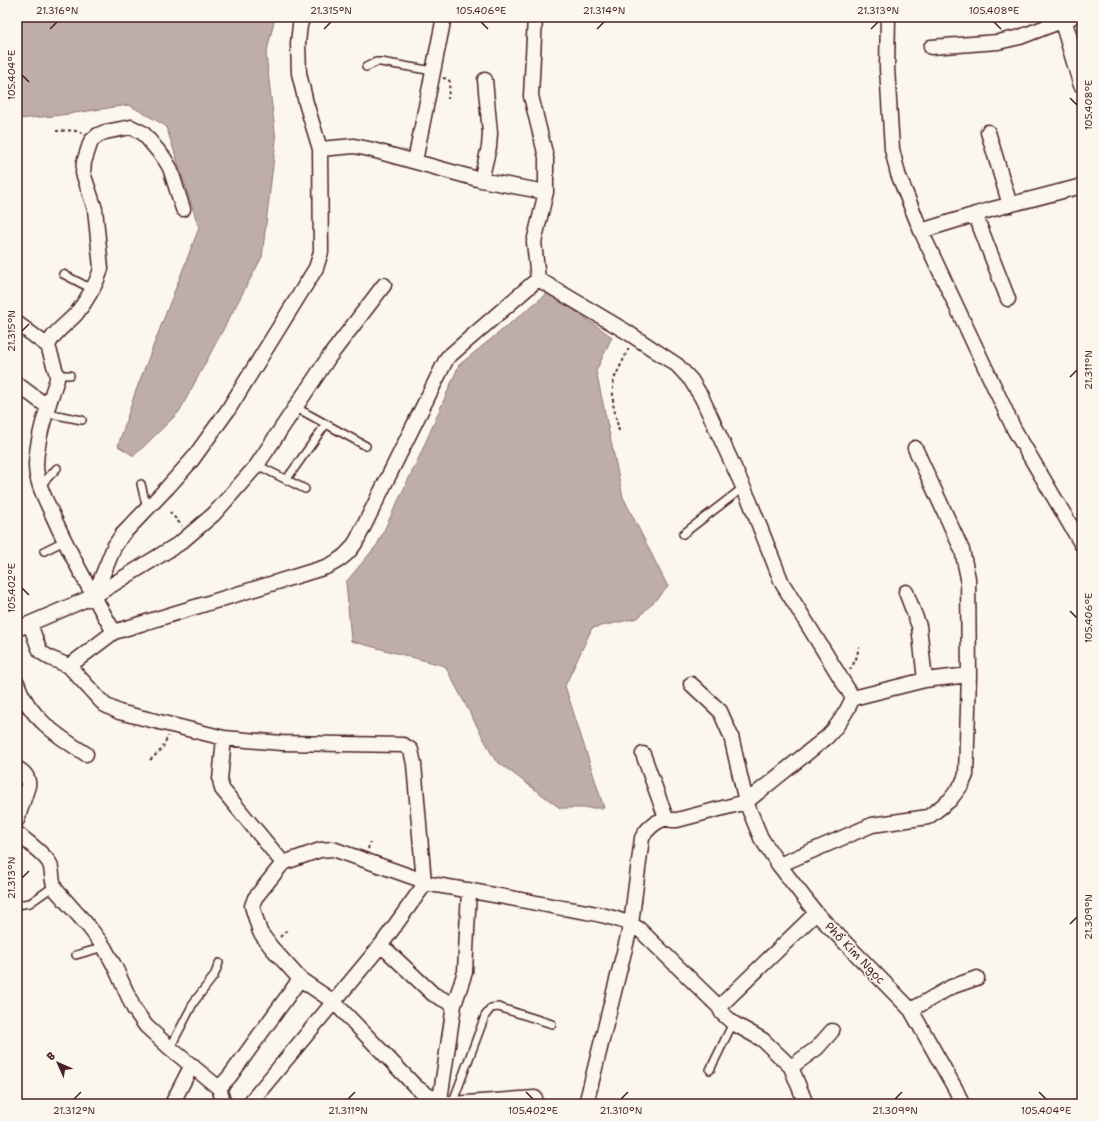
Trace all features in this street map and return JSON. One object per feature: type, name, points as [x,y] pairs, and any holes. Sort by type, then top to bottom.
[{"type":"street","points":[[94,596],[114,547],[122,535],[192,460],[228,410],[316,268],[321,252],[320,149],[306,103],[299,73],[298,43],[300,25],[303,17]]},
{"type":"street","points":[[415,161],[444,17]]},
{"type":"street","points":[[535,17],[531,96],[546,158],[546,192],[534,242],[538,279]]},
{"type":"street","points":[[888,17],[886,68],[892,149],[898,174],[921,231],[1014,429],[1082,545]]},
{"type":"street","points":[[931,47],[998,42],[1020,37],[1066,18],[1082,84]]},
{"type":"street","points":[[481,180],[489,147],[490,133],[485,80]]},
{"type":"street","points":[[48,346],[52,338],[76,313],[100,276],[101,268],[95,209],[83,174],[84,162],[91,142],[98,135],[105,132],[131,127],[143,133],[164,158],[170,168],[183,209]]},
{"type":"street","points":[[988,132],[1010,204]]},
{"type":"street","points":[[320,149],[354,146],[415,161],[481,180],[546,192]]},
{"type":"street","points":[[921,231],[1010,204],[1082,186]]},
{"type":"street","points":[[975,214],[1008,300]]},
{"type":"street","points":[[538,279],[635,337],[677,365],[691,380],[702,398],[744,488],[782,583],[853,698]]},
{"type":"street","points":[[69,666],[114,632],[326,566],[341,559],[357,540],[446,358],[538,279]]},
{"type":"street","points":[[17,629],[94,596],[180,543],[214,514],[257,465],[329,357],[384,285]]},
{"type":"street","points":[[17,323],[48,346],[64,375],[57,379],[39,433],[36,465],[40,486],[64,541],[114,632]]},
{"type":"street","points":[[17,384],[47,410]]},
{"type":"street","points":[[778,865],[872,825],[928,816],[950,800],[962,784],[966,775],[969,675],[968,578],[962,550],[915,448]]},
{"type":"street","points":[[906,592],[919,626],[925,680]]},
{"type":"street","points":[[30,624],[41,652],[50,658],[69,666],[105,705],[119,712],[224,738],[282,743],[395,744],[403,745],[411,750],[414,764],[424,883],[422,888],[380,945],[250,1104]]},
{"type":"street","points":[[586,1104],[631,924],[642,838],[645,831],[652,825],[666,818],[677,820],[746,802],[832,732],[842,719],[853,698],[925,680],[969,675]]},
{"type":"street","points":[[17,683],[20,693],[29,708],[44,724],[61,739],[86,754]]},
{"type":"street","name":"Phố Kim Ngọc","points":[[691,684],[720,712],[731,736],[746,802],[761,838],[778,865],[816,913],[911,1010],[956,1090],[962,1104]]},
{"type":"street","points":[[224,738],[220,780],[222,789],[283,863]]},
{"type":"street","points":[[643,754],[666,818]]},
{"type":"street","points":[[17,768],[25,774],[29,781],[17,820]]},
{"type":"street","points":[[17,833],[46,858],[50,865],[54,886],[104,947],[134,1009],[146,1026],[170,1048],[219,1088],[224,1104]]},
{"type":"street","points":[[535,1098],[444,1103],[429,1096],[416,1087],[334,1002],[300,980],[260,932],[252,906],[255,898],[283,863],[320,850],[333,849],[418,879],[424,883],[578,911],[631,924],[639,929],[719,1007],[722,1013],[733,1023],[763,1040],[791,1067],[806,1104]]},
{"type":"street","points":[[444,1103],[454,1005],[465,972],[469,890]]},
{"type":"street","points":[[719,1007],[816,913]]},
{"type":"street","points":[[380,945],[433,994],[454,1005]]},
{"type":"street","points":[[911,1010],[951,987],[977,978]]},
{"type":"street","points":[[219,1088],[230,1076],[300,980]]},
{"type":"street","points":[[791,1067],[817,1048],[832,1031]]},
{"type":"street","points":[[172,1104],[192,1065]]},
{"type":"lane","points":[[366,67],[376,62],[382,62],[433,74]]},
{"type":"lane","points":[[63,274],[92,289]]},
{"type":"lane","points":[[295,407],[366,446]]},
{"type":"lane","points":[[47,410],[82,420]]},
{"type":"lane","points":[[286,480],[326,424]]},
{"type":"lane","points":[[257,465],[305,490]]},
{"type":"lane","points":[[40,486],[56,468]]},
{"type":"lane","points":[[141,484],[147,509]]},
{"type":"lane","points":[[683,534],[744,488]]},
{"type":"lane","points":[[44,551],[64,541]]},
{"type":"lane","points":[[17,905],[30,903],[54,886]]},
{"type":"lane","points":[[76,955],[104,947]]},
{"type":"lane","points":[[170,1048],[194,1002],[214,976],[219,963]]},
{"type":"lane","points":[[444,1103],[485,1016],[491,1008],[498,1007],[552,1024]]},
{"type":"lane","points":[[710,1070],[733,1023]]},
{"type":"path","points":[[433,74],[448,79],[450,82],[448,99]]},
{"type":"path","points":[[56,132],[79,131],[91,142]]},
{"type":"path","points":[[619,430],[613,404],[613,381],[623,357],[635,337]]},
{"type":"path","points":[[170,512],[190,534]]},
{"type":"path","points":[[843,682],[856,659],[859,647]]},
{"type":"path","points":[[150,760],[162,748],[168,736],[170,725]]},
{"type":"shaded area","points":[[17,17],[275,17],[266,55],[276,140],[262,257],[179,412],[134,456],[118,446],[135,393],[199,228],[166,126],[129,105],[54,116],[17,119]]},
{"type":"shaded area","points":[[549,292],[612,337],[596,371],[623,497],[668,587],[638,618],[592,628],[565,686],[604,808],[560,808],[495,760],[445,666],[351,641],[346,582],[377,545],[421,453],[459,365]]}]
